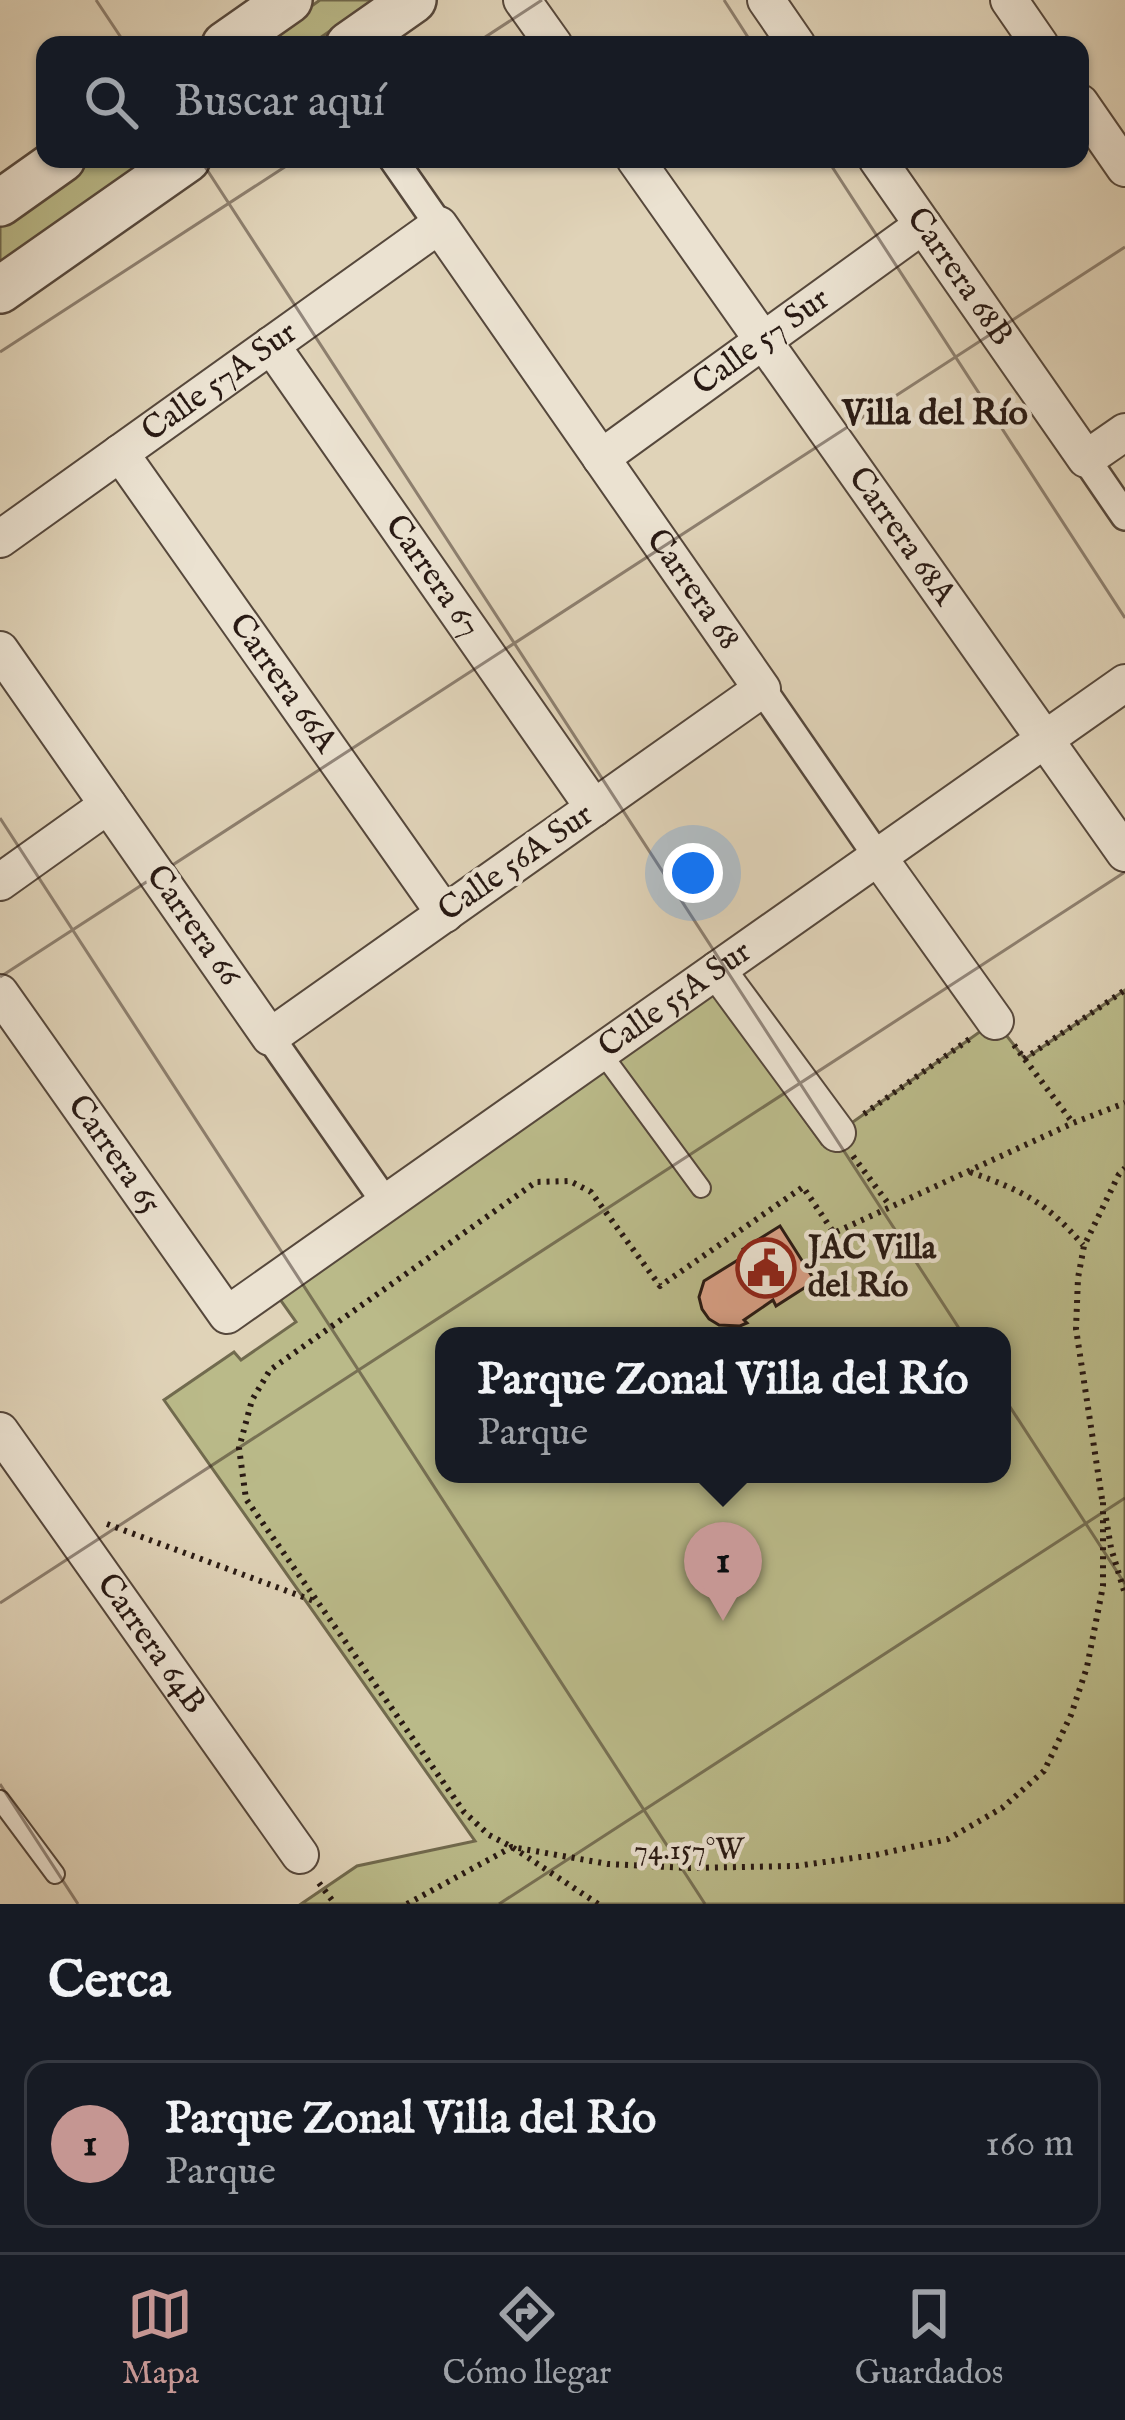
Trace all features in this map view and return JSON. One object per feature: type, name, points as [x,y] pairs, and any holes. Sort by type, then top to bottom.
[{"type":"street","points":[[362,36],[413,0]]},
{"type":"street","points":[[522,0],[548,36]]},
{"type":"street","points":[[766,0],[791,36]]},
{"type":"street","points":[[1009,0],[1034,36]]},
{"type":"street","points":[[238,36],[287,1]]},
{"type":"street","points":[[1089,116],[1125,167]]},
{"type":"street","points":[[0,202],[49,168]]},
{"type":"street","points":[[0,290],[174,168]]},
{"type":"street","name":"Carrera 68","points":[[399,168],[995,1021]]},
{"type":"street","name":"Carrera 68A","points":[[641,168],[1125,853]]},
{"type":"street","name":"Carrera 68B","points":[[883,168],[1125,516]]},
{"type":"street","name":"Calle 57A Sur","points":[[0,539],[439,225]]},
{"type":"street","name":"Calle 57 Sur","points":[[601,458],[923,225]]},
{"type":"street","name":"Carrera 67","points":[[271,345],[594,808]]},
{"type":"street","points":[[1086,459],[1125,432]]},
{"type":"street","name":"Carrera 66A","points":[[120,453],[445,914]]},
{"type":"street","name":"Carrera 66","points":[[0,650],[386,1203]]},
{"type":"street","name":"Calle 55A Sur","points":[[227,1315],[1125,682]]},
{"type":"street","name":"Calle 56A Sur","points":[[270,1037],[762,689]]},
{"type":"street","points":[[0,882],[108,805]]},
{"type":"street","points":[[717,970],[837,1133]]},
{"type":"street","name":"Carrera 65","points":[[0,993],[227,1315]]},
{"type":"street","name":"Carrera 64B","points":[[0,1431],[300,1856]]},
{"type":"lane","points":[[601,1052],[701,1188]]},
{"type":"lane","points":[[0,1800],[55,1874]]},
{"type":"path","points":[[1024,1059],[1125,990]]},
{"type":"path","points":[[890,1206],[837,1133],[995,1021],[1072,1123]]},
{"type":"path","points":[[598,1904],[489,1835],[464,1812],[247,1499],[239,1448],[252,1400],[270,1370],[536,1182],[570,1181],[591,1192],[660,1286],[803,1187],[834,1232],[1125,1103]]},
{"type":"path","points":[[1125,1168],[1084,1246],[1076,1329],[1102,1501],[1125,1594]]},
{"type":"path","points":[[967,1171],[1016,1189],[1047,1207],[1084,1246]]},
{"type":"path","points":[[407,1904],[512,1847],[608,1864],[796,1865],[948,1839],[1002,1808],[1044,1771],[1077,1699],[1102,1586],[1102,1501]]},
{"type":"path","points":[[51,1503],[318,1602]]},
{"type":"green space","points":[[320,0],[374,0],[323,36],[270,36]]},
{"type":"green space","points":[[82,168],[136,168],[0,264],[0,226]]},
{"type":"green space","points":[[709,987],[822,1144],[995,1021],[1025,1059],[1125,990],[1125,1904],[301,1904],[357,1866],[475,1841],[164,1400],[234,1352],[241,1360],[296,1322],[277,1295]]},
{"type":"building","name":"JAC Villa del Río","points":[[780,1226],[815,1281],[776,1306],[773,1300],[740,1326],[719,1325],[709,1319],[699,1297],[704,1281]]},
{"type":"place","name":"JAC Villa del Río","points":[[766,1268]]},
{"type":"place","name":"Parque Zonal Villa del Río","points":[[723,1621]]},
{"type":"district","name":"Villa del Río","points":[[935,414]]}]
